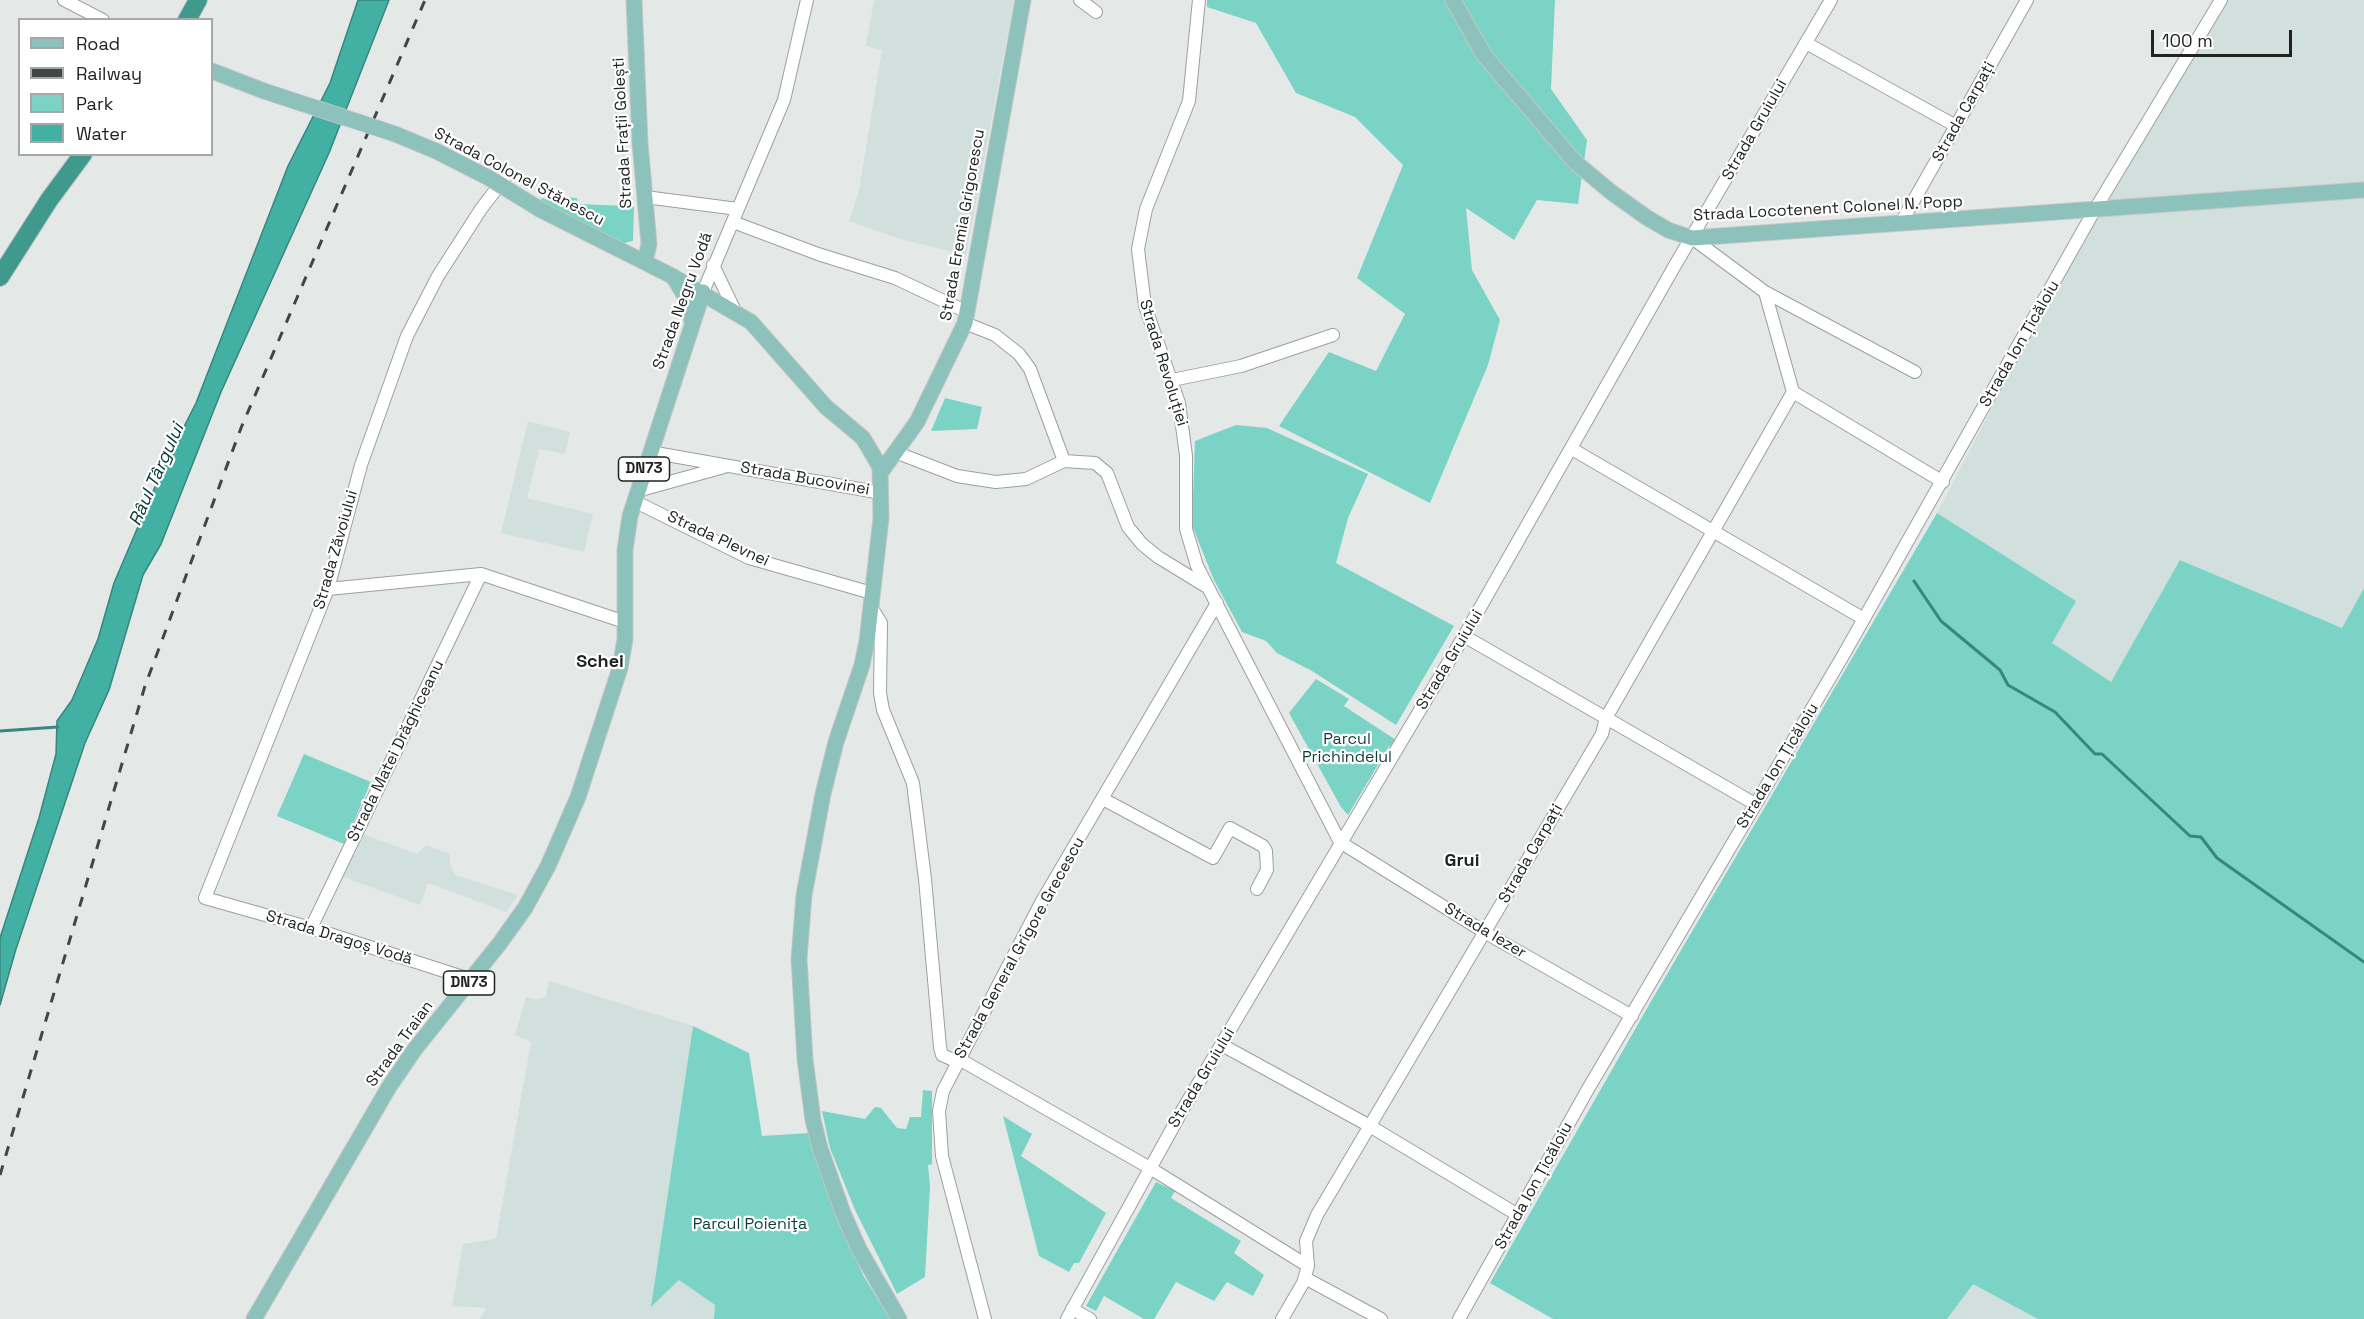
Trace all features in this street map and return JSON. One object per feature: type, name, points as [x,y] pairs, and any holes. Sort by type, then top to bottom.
[{"type":"highway","points":[[0,277],[44,207],[82,156]]},
{"type":"main road","name":"Strada Frații Golești","points":[[634,0],[645,197],[650,244],[645,262]]},
{"type":"main road","name":"Strada Eremia Grigorescu","points":[[881,472],[917,422],[966,318],[1023,0]]},
{"type":"main road","name":"Strada Locotenent Colonel N. Popp","points":[[1453,0],[1484,56],[1575,162],[1646,217],[1668,230],[1692,238],[2364,190]]},
{"type":"main road","name":"Strada Colonel Stănescu","points":[[213,71],[264,91],[395,134],[436,151],[489,178],[540,210],[703,292],[765,334],[812,392],[873,451],[881,472]]},
{"type":"main road","points":[[672,276],[686,298],[693,318],[716,310],[736,313]]},
{"type":"main road","name":"Strada Negru Vodă","points":[[625,622],[626,550],[635,496],[703,292]]},
{"type":"main road","points":[[881,472],[882,493],[872,600],[862,665],[836,742],[823,794],[804,895],[799,959],[805,1059],[813,1120],[820,1148],[843,1213],[859,1249],[899,1319]]},
{"type":"main road","name":"Strada Traian","points":[[254,1319],[389,1087],[415,1049],[472,980],[534,893],[572,812],[620,668],[625,622]]},
{"type":"street","points":[[64,0],[99,18]]},
{"type":"street","name":"Strada Negru Vodă","points":[[703,292],[784,100],[807,0]]},
{"type":"street","points":[[1080,0],[1096,12]]},
{"type":"street","name":"Strada Revoluției","points":[[1198,0],[1189,101],[1146,209],[1138,249],[1145,306],[1172,380],[1185,434],[1186,529],[1197,566],[1340,842]]},
{"type":"street","name":"Strada Gruiului","points":[[1070,1314],[1150,1168],[1340,842],[1464,636],[1831,0]]},
{"type":"street","name":"Strada Carpați","points":[[1901,223],[2027,0]]},
{"type":"street","name":"Strada Ion Țicăloiu","points":[[1459,1319],[1588,1089],[1864,619],[2094,211],[2217,1]]},
{"type":"street","points":[[1806,43],[1956,126]]},
{"type":"street","name":"Strada Zăvoiului","points":[[205,898],[328,589],[361,465],[407,336],[438,276],[481,209],[507,176]]},
{"type":"street","points":[[645,197],[738,209]]},
{"type":"street","points":[[732,222],[818,254],[895,278],[995,335],[1019,354],[1030,369],[1064,461]]},
{"type":"street","points":[[1692,238],[1765,292],[1915,372]]},
{"type":"street","points":[[713,265],[736,313]]},
{"type":"street","points":[[1765,292],[1793,392],[1943,482]]},
{"type":"street","points":[[1172,380],[1241,366],[1333,335]]},
{"type":"street","name":"Strada Carpați","points":[[1282,1319],[1306,1272],[1306,1241],[1317,1215],[1368,1125],[1486,933],[1602,734],[1606,718],[1793,392]]},
{"type":"street","points":[[1572,449],[1864,619]]},
{"type":"street","name":"Strada Bucovinei","points":[[650,452],[882,493]]},
{"type":"street","points":[[895,452],[957,476],[996,482],[1026,479],[1064,461],[1095,463],[1107,473],[1128,527],[1158,557],[1208,587]]},
{"type":"street","name":"Strada Bucovinei","points":[[635,496],[728,466]]},
{"type":"street","name":"Strada Plevnei","points":[[635,496],[749,558],[872,600]]},
{"type":"street","points":[[328,589],[481,574],[625,622]]},
{"type":"street","name":"Strada Matei Drăghiceanu","points":[[311,928],[481,574]]},
{"type":"street","points":[[872,600],[881,623],[880,693],[883,710],[913,783],[942,1055],[959,1060],[1150,1168],[1381,1319]]},
{"type":"street","name":"Strada General Grigore Grecescu","points":[[985,1319],[941,1146],[939,1112],[943,1091],[1042,901],[1216,603]]},
{"type":"street","points":[[1464,636],[1755,804]]},
{"type":"street","points":[[1103,799],[1213,858],[1230,828],[1263,846],[1266,851],[1268,870],[1257,888]]},
{"type":"street","name":"Strada Iezer","points":[[1340,842],[1486,933],[1632,1016]]},
{"type":"street","name":"Strada Dragoș Vodă","points":[[205,898],[311,928],[472,980]]},
{"type":"street","points":[[1222,1045],[1368,1125],[1518,1215]]},
{"type":"street","points":[[1070,1314],[1090,1319]]},
{"type":"shaded area","points":[[874,0],[1014,0],[966,255],[900,239],[849,221],[859,191],[882,50],[866,46]]},
{"type":"shaded area","points":[[2223,0],[2364,0],[2364,588],[2342,628],[2181,560],[2111,682],[2051,643],[2076,601],[1937,513],[2017,360]]},
{"type":"shaded area","points":[[528,421],[570,432],[565,454],[539,449],[527,498],[593,514],[584,552],[501,533]]},
{"type":"shaded area","points":[[363,834],[417,854],[426,845],[450,854],[450,864],[455,875],[518,895],[506,912],[428,883],[420,905],[341,876],[350,854],[355,855]]},
{"type":"shaded area","points":[[549,981],[693,1026],[652,1306],[679,1280],[715,1305],[714,1319],[480,1319],[486,1308],[452,1306],[463,1244],[496,1239],[531,1042],[515,1035],[526,997],[534,999],[546,997]]},
{"type":"shaded area","points":[[1973,1283],[2038,1319],[1947,1319]]},
{"type":"green space","points":[[1207,0],[1555,0],[1551,89],[1587,140],[1578,204],[1537,200],[1514,240],[1466,208],[1472,270],[1500,320],[1488,365],[1430,503],[1279,426],[1329,352],[1376,371],[1405,314],[1357,278],[1403,165],[1355,117],[1296,93],[1256,23],[1207,7]]},
{"type":"green space","points":[[563,197],[577,198],[578,204],[627,206],[627,200],[634,207],[633,241],[624,243],[540,201],[542,198],[556,202]]},
{"type":"green space","points":[[945,398],[982,407],[977,429],[931,431]]},
{"type":"green space","points":[[1236,425],[1267,428],[1368,474],[1348,518],[1336,563],[1454,626],[1396,725],[1312,671],[1277,653],[1266,641],[1242,632],[1214,580],[1192,525],[1195,441]]},
{"type":"green space","points":[[1937,513],[2076,601],[2052,643],[2111,682],[2180,560],[2342,628],[2364,588],[2364,1319],[2038,1319],[1973,1284],[1947,1319],[1553,1319],[1490,1283],[1649,1005]]},
{"type":"green space","name":"Parcul Prichindelul","points":[[1316,679],[1349,699],[1344,706],[1396,740],[1388,748],[1348,815],[1341,807],[1289,713]]},
{"type":"green space","points":[[304,754],[371,782],[344,844],[277,816]]},
{"type":"green space","name":"Parcul Poieniţa","points":[[693,1026],[749,1053],[762,1136],[809,1133],[834,1209],[863,1275],[890,1319],[714,1319],[715,1305],[679,1280],[651,1307]]},
{"type":"green space","points":[[923,1090],[932,1091],[932,1164],[928,1165],[930,1186],[925,1277],[897,1294],[855,1210],[830,1148],[822,1111],[865,1119],[875,1107],[881,1108],[897,1128],[906,1129],[910,1117],[921,1117]]},
{"type":"green space","points":[[1003,1116],[1032,1134],[1021,1156],[1106,1213],[1079,1263],[1074,1263],[1069,1272],[1039,1256]]},
{"type":"green space","points":[[1156,1182],[1175,1191],[1171,1198],[1241,1241],[1234,1253],[1264,1275],[1253,1296],[1227,1282],[1214,1301],[1176,1282],[1154,1319],[1144,1319],[1104,1296],[1096,1311],[1086,1306]]},
{"type":"water","points":[[358,0],[389,0],[329,153],[221,392],[161,544],[143,575],[109,690],[85,743],[16,949],[0,1005],[0,938],[39,818],[56,754],[57,721],[72,700],[98,639],[114,583],[163,468],[196,403],[288,166],[330,83]]},
{"type":"waterway","points":[[1914,581],[1941,621],[2000,670],[2008,685],[2055,712],[2095,754],[2102,754],[2190,836],[2201,837],[2217,858],[2364,962]]},
{"type":"waterway","points":[[0,731],[58,727]]},
{"type":"railway","points":[[0,1175],[145,686],[241,428],[425,0]]},
{"type":"district","name":"Schei","points":[[600,662]]},
{"type":"district","name":"Grui","points":[[1462,861]]},
{"type":"water label","name":"Râul Târgului","points":[[157,475]]}]
